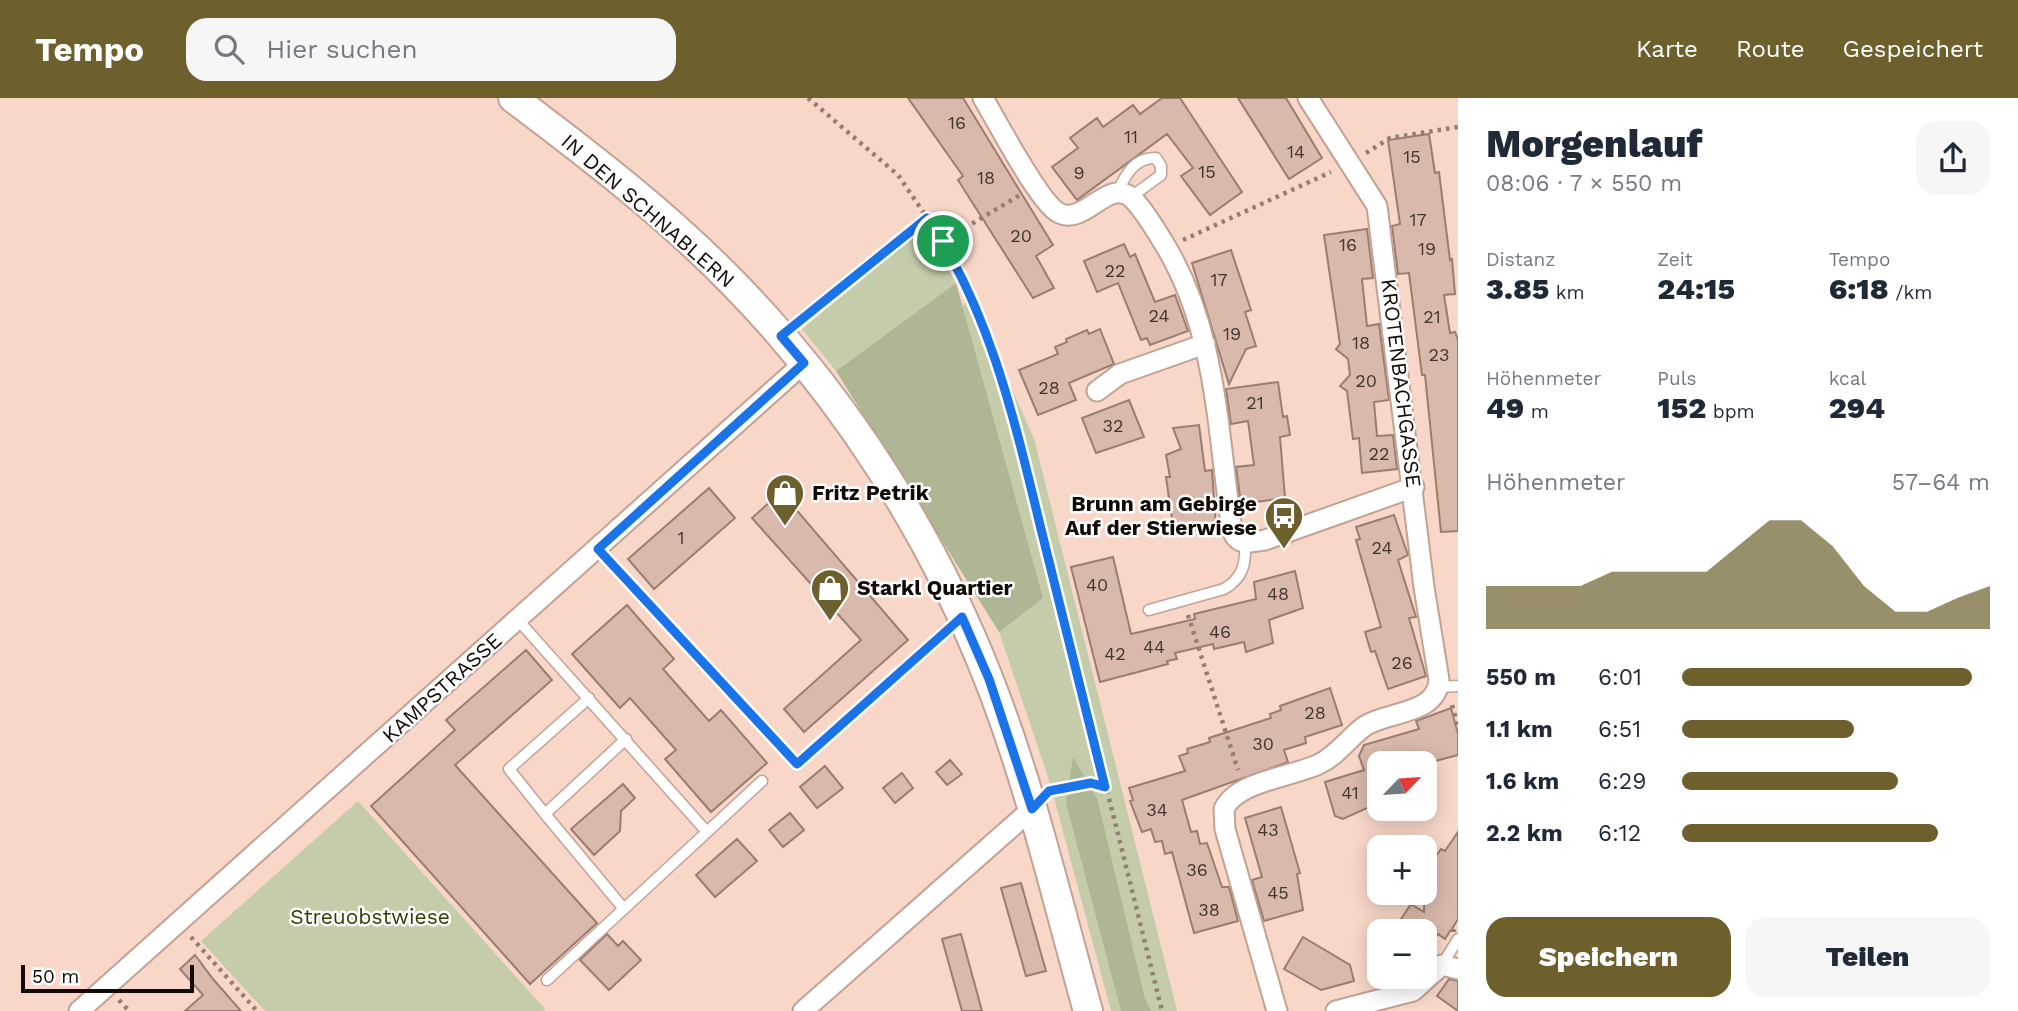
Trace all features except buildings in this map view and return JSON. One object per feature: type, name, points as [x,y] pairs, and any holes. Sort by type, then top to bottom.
[{"type":"street","name":"IN DEN SCHNABLERN","points":[[513,98],[588,155],[672,225],[734,284],[804,363],[852,426],[893,489],[934,558],[989,679],[1032,809],[1088,1011]]},
{"type":"street","points":[[983,98],[1036,186],[1050,205],[1062,215],[1078,213],[1124,195],[1167,248],[1186,284],[1213,373],[1234,536],[1245,543],[1265,540],[1414,487]]},
{"type":"street","name":"KROTENBACHGASSE","points":[[1244,790],[1320,764],[1333,756],[1367,725],[1426,703],[1448,687],[1424,587],[1380,219],[1373,195],[1308,98]]},
{"type":"street","points":[[1097,391],[1120,374],[1205,344]]},
{"type":"street","name":"KAMPSTRASSE","points":[[79,1011],[804,363]]},
{"type":"street","points":[[1244,790],[1228,800],[1224,809],[1225,828],[1277,1011]]},
{"type":"street","points":[[803,1011],[1032,809]]},
{"type":"street","points":[[1336,1011],[1413,992],[1450,967]]},
{"type":"lane","points":[[1149,610],[1235,583],[1242,572],[1245,543]]},
{"type":"lane","points":[[598,549],[797,764],[962,617]]},
{"type":"lane","points":[[518,620],[707,832]]},
{"type":"lane","points":[[589,698],[509,769],[624,909]]},
{"type":"lane","points":[[545,814],[626,739]]},
{"type":"lane","points":[[547,980],[762,782]]},
{"type":"lane","points":[[1450,967],[1458,939]]},
{"type":"path","points":[[807,98],[898,175],[943,241],[971,295],[1010,404],[1161,1011]]},
{"type":"path","points":[[1167,248],[1350,163],[1390,138],[1458,127]]},
{"type":"path","points":[[943,241],[1036,186]]},
{"type":"path","points":[[781,336],[927,218]]},
{"type":"path","points":[[1184,601],[1244,790]]},
{"type":"path","points":[[1032,809],[1049,791],[1091,783],[1105,787]]},
{"type":"path","points":[[178,923],[257,1011]]},
{"type":"green space","points":[[925,227],[956,283],[836,371],[802,329]]},
{"type":"green space","points":[[956,283],[1043,598],[999,632],[836,371]]},
{"type":"green space","points":[[971,295],[1034,439],[1177,1011],[1111,1011],[1050,783],[999,632],[921,358]]},
{"type":"green space","points":[[1073,757],[1097,798],[1145,999],[1151,1011],[1121,1011],[1066,803]]},
{"type":"green space","name":"Streuobstwiese","points":[[358,801],[545,1009],[543,1011],[265,1011],[201,941]]},
{"type":"place","name":"Fritz Petrik","points":[[785,527]]},
{"type":"place","name":"Brunn am Gebirge Auf der Stierwiese","points":[[1284,550]]},
{"type":"place","name":"Starkl Quartier","points":[[830,622]]},
{"type":"route","points":[[927,218],[943,241],[971,295],[1010,404],[1105,787],[1091,783],[1049,791],[1032,809],[989,679],[962,617],[797,764],[598,549],[804,363],[781,336],[797,326],[927,218]]}]
